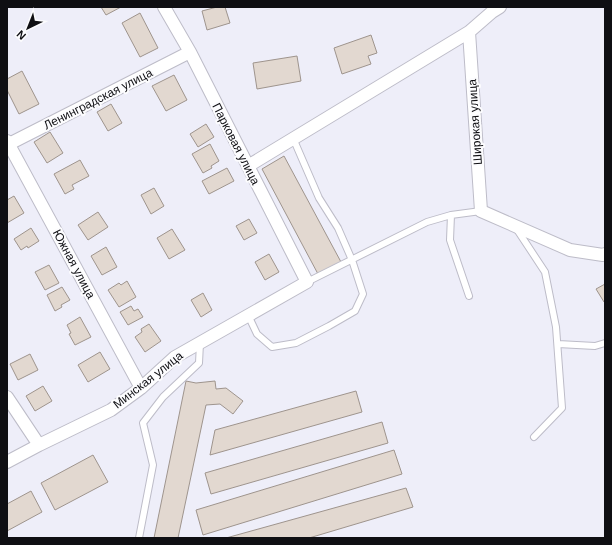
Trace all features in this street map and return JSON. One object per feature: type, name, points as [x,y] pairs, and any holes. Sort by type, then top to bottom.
[{"type":"street","name":"Парковая улица","points":[[164,7],[190,52],[307,282]]},
{"type":"street","points":[[248,166],[469,32],[494,9]]},
{"type":"street","name":"Широкая улица","points":[[469,32],[481,211]]},
{"type":"street","name":"Ленинградская улица","points":[[8,144],[190,52]]},
{"type":"street","name":"Южная улица","points":[[8,144],[141,388]]},
{"type":"street","points":[[481,211],[570,250],[603,255],[605,254]]},
{"type":"street","name":"Минская улица","points":[[7,462],[111,410],[141,388],[174,357],[307,282]]},
{"type":"street","points":[[7,397],[39,445]]},
{"type":"lane","points":[[248,315],[257,334],[272,347],[296,343],[355,311],[363,294],[352,260],[338,228],[319,198],[293,138]]},
{"type":"lane","points":[[307,282],[427,222],[450,215],[481,211]]},
{"type":"lane","points":[[450,215],[450,240],[469,296]]},
{"type":"lane","points":[[514,225],[545,272],[558,344],[562,408],[534,436]]},
{"type":"lane","points":[[139,538],[153,464],[142,423],[163,397],[199,363],[200,343]]},
{"type":"lane","points":[[558,344],[595,346],[605,343]]},
{"type":"building","points":[[101,7],[121,7],[106,15]]},
{"type":"building","points":[[217,7],[225,7],[230,23],[207,30],[202,11]]},
{"type":"building","points":[[140,13],[158,48],[140,57],[122,23]]},
{"type":"building","points":[[371,35],[377,53],[368,56],[371,64],[342,74],[334,48]]},
{"type":"building","points":[[297,56],[301,81],[257,89],[253,63]]},
{"type":"building","points":[[22,71],[39,104],[19,114],[7,90],[7,79]]},
{"type":"building","points":[[174,75],[187,100],[166,111],[152,86]]},
{"type":"building","points":[[111,104],[122,123],[108,131],[97,112]]},
{"type":"building","points":[[206,124],[214,137],[198,147],[190,134]]},
{"type":"building","points":[[50,132],[63,153],[47,163],[34,142]]},
{"type":"building","points":[[210,144],[219,161],[211,166],[212,168],[203,173],[192,154]]},
{"type":"building","points":[[284,156],[341,262],[318,274],[262,169]]},
{"type":"building","points":[[80,160],[89,176],[72,185],[74,189],[65,194],[54,174]]},
{"type":"building","points":[[227,168],[234,181],[209,194],[202,181]]},
{"type":"building","points":[[154,188],[164,206],[151,214],[141,195]]},
{"type":"building","points":[[14,196],[24,213],[7,223],[7,200]]},
{"type":"building","points":[[98,212],[108,227],[88,240],[78,225]]},
{"type":"building","points":[[249,219],[257,233],[244,240],[236,226]]},
{"type":"building","points":[[31,228],[39,241],[28,248],[27,246],[21,250],[14,239]]},
{"type":"building","points":[[172,229],[185,250],[169,259],[157,238]]},
{"type":"building","points":[[106,247],[117,267],[102,275],[91,256]]},
{"type":"building","points":[[269,254],[279,272],[265,280],[255,262]]},
{"type":"building","points":[[49,265],[59,283],[45,290],[35,272]]},
{"type":"building","points":[[127,281],[136,297],[119,307],[108,290],[119,283],[121,285]]},
{"type":"building","points":[[605,284],[605,302],[604,302],[596,289]]},
{"type":"building","points":[[62,287],[70,300],[61,305],[62,307],[55,311],[47,295]]},
{"type":"building","points":[[203,293],[212,310],[201,317],[191,300]]},
{"type":"building","points":[[131,306],[134,311],[138,309],[143,317],[128,325],[120,312]]},
{"type":"building","points":[[80,317],[91,337],[75,345],[69,334],[71,333],[67,325]]},
{"type":"building","points":[[149,324],[161,341],[145,352],[135,337],[142,332],[141,329]]},
{"type":"building","points":[[100,352],[110,369],[88,382],[78,365]]},
{"type":"building","points":[[30,354],[38,370],[18,380],[10,364]]},
{"type":"building","points":[[186,381],[196,383],[215,381],[216,389],[226,388],[243,401],[233,414],[220,404],[206,405],[178,538],[154,538]]},
{"type":"building","points":[[43,386],[52,401],[35,411],[26,396]]},
{"type":"building","points":[[356,391],[362,412],[210,455],[215,430]]},
{"type":"building","points":[[382,422],[388,443],[211,494],[205,473]]},
{"type":"building","points":[[394,450],[402,474],[203,535],[196,510]]},
{"type":"building","points":[[93,455],[108,482],[55,510],[41,483]]},
{"type":"building","points":[[406,488],[413,507],[309,538],[226,538]]},
{"type":"building","points":[[31,491],[42,512],[7,531],[7,504]]}]
